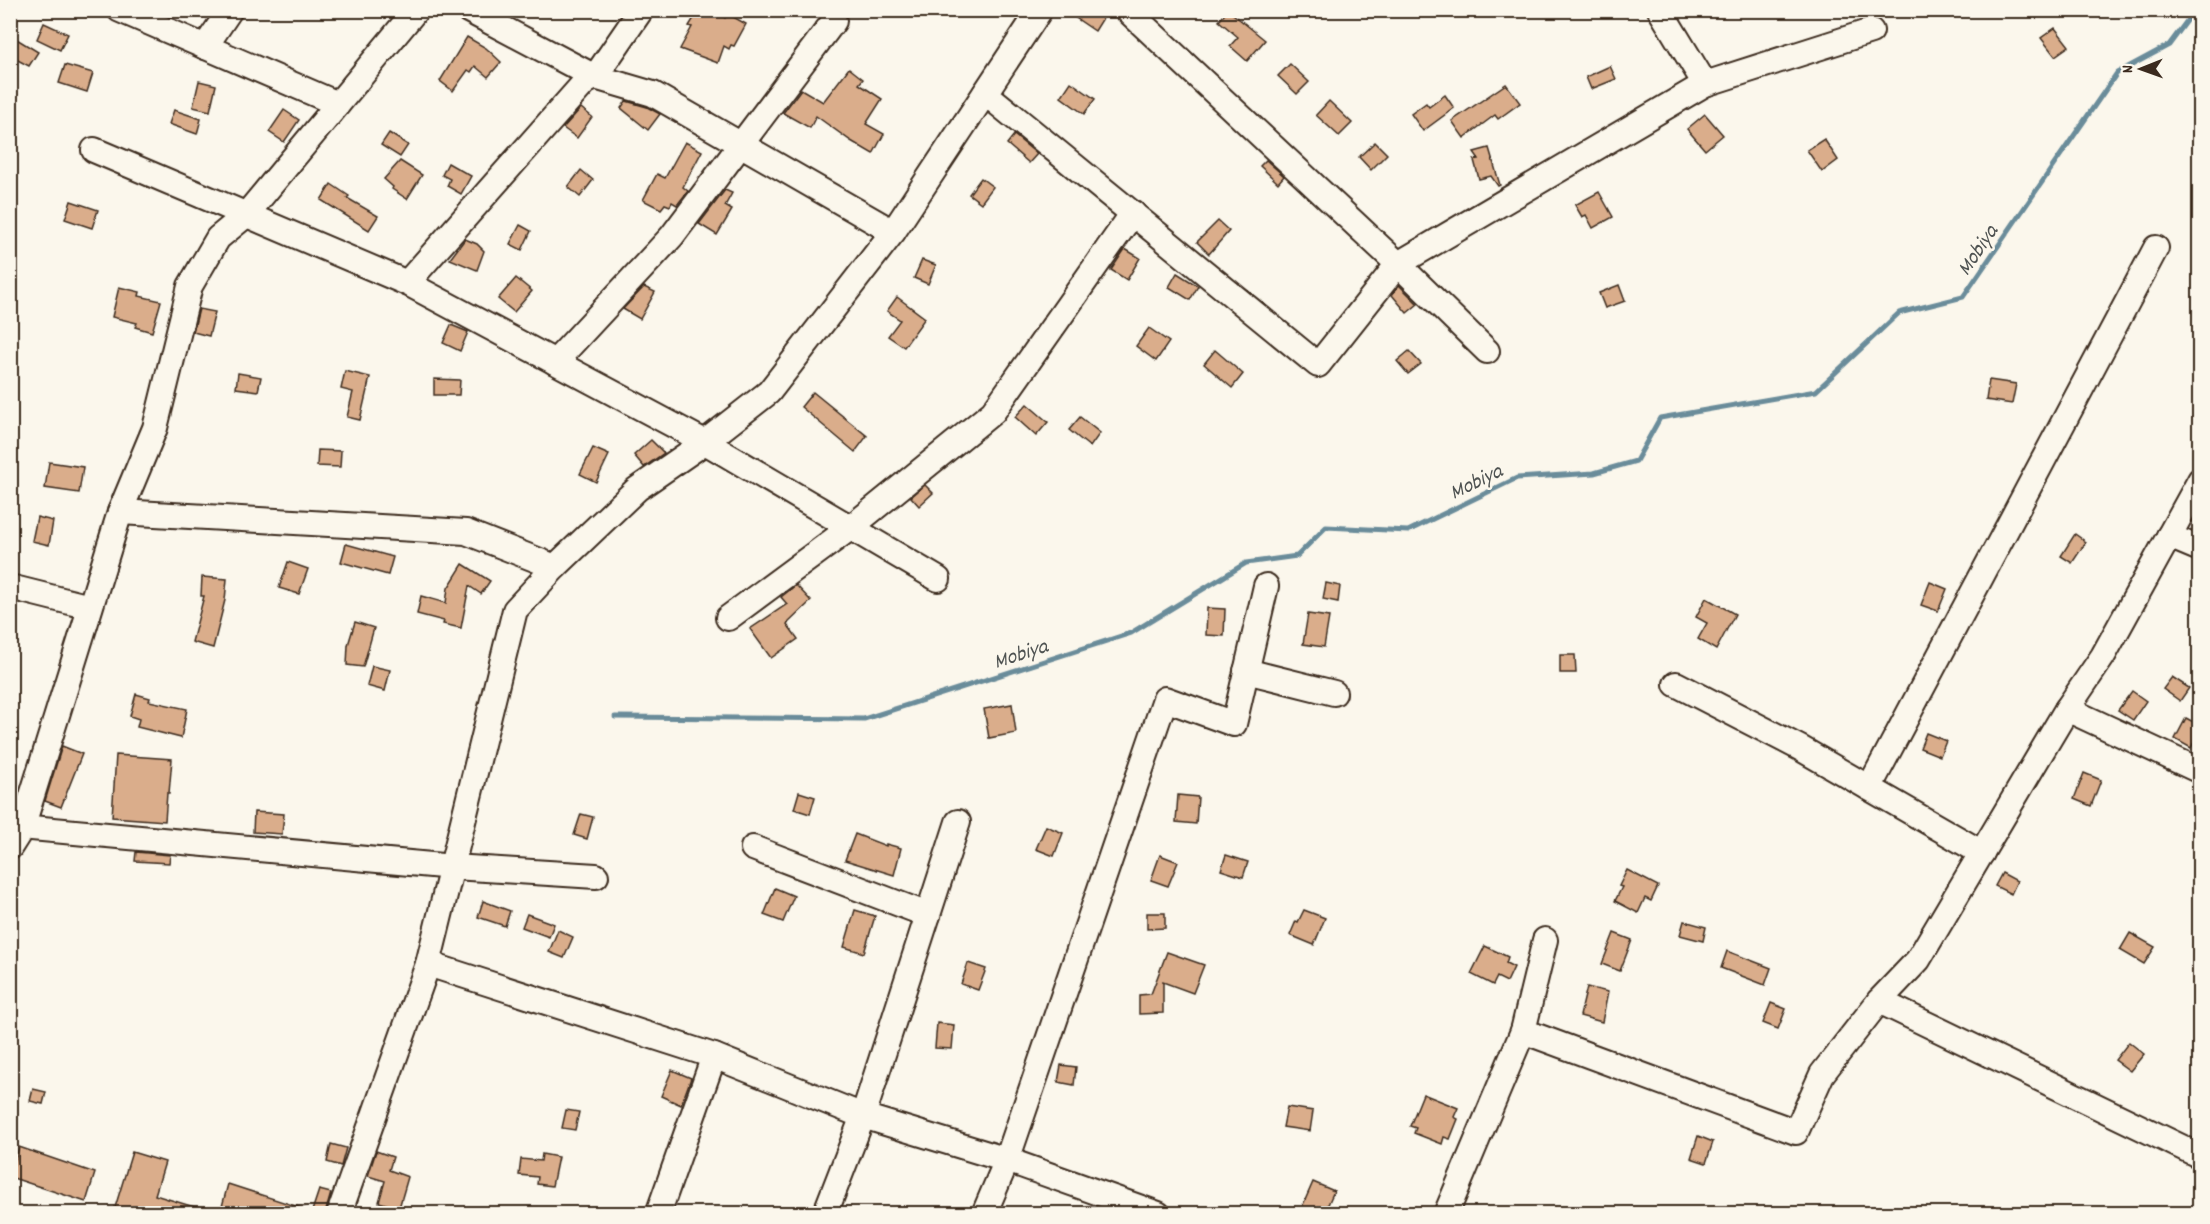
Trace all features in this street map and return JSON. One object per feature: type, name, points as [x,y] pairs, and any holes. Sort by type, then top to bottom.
[{"type":"street","points":[[120,10],[338,104]]},
{"type":"street","points":[[205,47],[230,10]]},
{"type":"street","points":[[416,10],[246,215],[218,238],[190,286],[154,428],[120,512],[14,834],[596,876]]},
{"type":"street","points":[[468,10],[595,76],[653,94],[893,232]]},
{"type":"street","points":[[407,283],[585,82],[595,76],[641,10]]},
{"type":"street","points":[[339,1214],[428,964],[516,610],[555,567],[637,489],[705,442],[769,392],[893,232],[1040,10]]},
{"type":"street","points":[[1127,10],[1149,19],[1487,351]]},
{"type":"street","points":[[1660,10],[1705,84]]},
{"type":"street","points":[[555,362],[672,236],[834,21]]},
{"type":"street","points":[[985,93],[1318,365],[1398,264],[1705,84],[1871,31]]},
{"type":"street","points":[[94,150],[407,283],[705,442],[938,579]]},
{"type":"street","points":[[728,618],[850,528],[993,412],[1133,213]]},
{"type":"street","points":[[1869,788],[2156,248]]},
{"type":"street","points":[[1523,1031],[1796,1132],[1822,1074],[1879,1001],[1918,960],[2067,709],[2103,656],[2199,480]]},
{"type":"street","points":[[120,512],[466,532],[555,567]]},
{"type":"street","points":[[2169,536],[2199,549]]},
{"type":"street","points":[[984,1214],[1007,1160],[1165,699],[1234,724],[1266,586]]},
{"type":"street","points":[[10,587],[90,607]]},
{"type":"street","points":[[1246,671],[1334,693]]},
{"type":"street","points":[[1676,684],[1800,748],[1982,853]]},
{"type":"street","points":[[2067,709],[2199,771]]},
{"type":"street","points":[[825,1214],[863,1116],[958,822]]},
{"type":"street","points":[[753,848],[928,915]]},
{"type":"street","points":[[1446,1214],[1523,1031],[1545,940]]},
{"type":"street","points":[[428,964],[714,1056],[863,1116],[1007,1160],[1158,1214]]},
{"type":"street","points":[[1879,1001],[2199,1156]]},
{"type":"street","points":[[658,1214],[714,1056]]},
{"type":"building","points":[[699,10],[713,10],[725,18],[728,14],[746,24],[734,46],[731,45],[729,49],[724,46],[718,63],[680,49],[692,27],[689,26]]},
{"type":"building","points":[[1064,10],[1108,10],[1095,31]]},
{"type":"building","points":[[1228,10],[1265,40],[1247,61],[1230,46],[1238,37],[1219,21]]},
{"type":"building","points":[[44,23],[68,34],[60,50],[37,39]]},
{"type":"building","points":[[2055,28],[2069,46],[2055,56],[2041,38]]},
{"type":"building","points":[[467,37],[486,48],[501,62],[488,77],[475,66],[471,72],[468,70],[453,91],[440,81]]},
{"type":"building","points":[[15,38],[38,52],[29,66],[10,56],[10,46]]},
{"type":"building","points":[[1290,64],[1309,82],[1297,94],[1278,76]]},
{"type":"building","points":[[65,65],[93,73],[87,92],[59,83]]},
{"type":"building","points":[[1610,66],[1616,79],[1591,89],[1586,77]]},
{"type":"building","points":[[849,68],[863,79],[859,84],[882,99],[866,124],[884,134],[873,154],[816,116],[810,128],[783,113],[801,89],[823,102]]},
{"type":"building","points":[[199,81],[216,85],[210,111],[193,107]]},
{"type":"building","points":[[1071,82],[1095,99],[1084,114],[1061,97]]},
{"type":"building","points":[[1506,84],[1520,103],[1498,119],[1495,115],[1464,138],[1452,121]]},
{"type":"building","points":[[1445,95],[1454,108],[1423,131],[1411,114],[1426,103],[1429,107]]},
{"type":"building","points":[[626,101],[647,107],[660,114],[648,130],[621,108]]},
{"type":"building","points":[[1329,101],[1352,123],[1339,136],[1316,115]]},
{"type":"building","points":[[581,108],[592,117],[577,138],[563,128]]},
{"type":"building","points":[[174,110],[201,119],[197,134],[169,124]]},
{"type":"building","points":[[284,110],[299,120],[284,142],[269,132]]},
{"type":"building","points":[[1705,114],[1723,135],[1705,150],[1687,129]]},
{"type":"building","points":[[389,133],[408,145],[400,157],[381,145]]},
{"type":"building","points":[[1014,135],[1037,154],[1029,163],[1007,144]]},
{"type":"building","points":[[1824,139],[1838,160],[1822,172],[1807,150]]},
{"type":"building","points":[[685,142],[702,151],[683,187],[688,191],[677,205],[672,202],[670,206],[665,204],[661,209],[643,200],[657,174],[665,178]]},
{"type":"building","points":[[1375,142],[1387,154],[1371,170],[1359,157]]},
{"type":"building","points":[[1489,148],[1500,185],[1498,186],[1491,176],[1479,179],[1474,160],[1479,159],[1474,152]]},
{"type":"building","points":[[1266,160],[1284,176],[1278,183],[1260,166]]},
{"type":"building","points":[[400,161],[422,175],[407,199],[392,189],[393,187],[384,179]]},
{"type":"building","points":[[448,163],[471,176],[461,194],[447,186],[450,179],[442,175]]},
{"type":"building","points":[[581,170],[593,180],[580,197],[568,187]]},
{"type":"building","points":[[981,178],[993,187],[981,203],[969,194]]},
{"type":"building","points":[[331,184],[349,196],[347,198],[378,216],[369,230],[321,200]]},
{"type":"building","points":[[725,190],[732,193],[725,206],[732,210],[717,235],[699,224]]},
{"type":"building","points":[[1599,192],[1613,217],[1593,228],[1586,215],[1582,217],[1575,205]]},
{"type":"building","points":[[71,201],[98,210],[92,228],[65,219]]},
{"type":"building","points":[[1218,221],[1229,231],[1209,254],[1197,242]]},
{"type":"building","points":[[520,225],[531,231],[522,250],[510,244]]},
{"type":"building","points":[[465,239],[477,244],[484,251],[477,270],[450,259]]},
{"type":"building","points":[[1125,249],[1140,258],[1127,280],[1111,270]]},
{"type":"building","points":[[922,260],[936,265],[928,284],[914,278]]},
{"type":"building","points":[[1177,273],[1198,286],[1190,300],[1169,287]]},
{"type":"building","points":[[516,278],[532,291],[514,312],[498,299]]},
{"type":"building","points":[[1399,285],[1418,304],[1407,313],[1392,295]]},
{"type":"building","points":[[1619,285],[1625,301],[1605,308],[1599,293]]},
{"type":"building","points":[[119,287],[140,292],[139,296],[161,301],[152,332],[135,327],[137,323],[112,317]]},
{"type":"building","points":[[644,287],[655,292],[640,319],[623,309]]},
{"type":"building","points":[[897,297],[925,318],[904,347],[888,336],[900,320],[887,311]]},
{"type":"building","points":[[199,309],[215,312],[209,336],[193,332]]},
{"type":"building","points":[[451,325],[468,332],[460,351],[443,343]]},
{"type":"building","points":[[1149,328],[1169,342],[1156,361],[1136,346]]},
{"type":"building","points":[[1215,350],[1243,374],[1232,388],[1204,364]]},
{"type":"building","points":[[1409,351],[1421,364],[1408,374],[1397,361]]},
{"type":"building","points":[[345,371],[370,377],[360,420],[347,417],[353,392],[341,389]]},
{"type":"building","points":[[238,373],[261,377],[258,391],[236,388]]},
{"type":"building","points":[[434,379],[460,380],[459,395],[434,395]]},
{"type":"building","points":[[1989,380],[2016,384],[2012,404],[1986,400]]},
{"type":"building","points":[[813,392],[867,436],[855,452],[801,407]]},
{"type":"building","points":[[1027,404],[1048,422],[1036,436],[1015,417]]},
{"type":"building","points":[[1080,417],[1100,433],[1090,447],[1069,430]]},
{"type":"building","points":[[651,440],[664,453],[644,467],[634,455]]},
{"type":"building","points":[[593,448],[609,455],[596,482],[580,474]]},
{"type":"building","points":[[318,450],[341,451],[340,467],[317,466]]},
{"type":"building","points":[[49,462],[83,467],[79,493],[45,488]]},
{"type":"building","points":[[925,485],[933,493],[919,506],[911,497]]},
{"type":"building","points":[[37,517],[53,521],[49,545],[32,541]]},
{"type":"building","points":[[2075,534],[2086,542],[2072,563],[2061,556]]},
{"type":"building","points":[[346,544],[393,557],[388,575],[341,562]]},
{"type":"building","points":[[288,562],[308,569],[299,594],[279,588]]},
{"type":"building","points":[[463,564],[490,581],[481,594],[469,586],[461,628],[417,614],[421,596],[446,603],[448,588]]},
{"type":"building","points":[[202,577],[227,579],[225,600],[213,648],[192,642],[204,596],[201,596]]},
{"type":"building","points":[[1930,582],[1947,589],[1938,611],[1921,605]]},
{"type":"building","points":[[1326,583],[1340,586],[1338,602],[1323,599]]},
{"type":"building","points":[[796,585],[811,601],[787,624],[798,639],[771,658],[750,629],[787,604],[781,597]]},
{"type":"building","points":[[1706,598],[1735,614],[1716,650],[1698,639],[1707,623],[1696,617]]},
{"type":"building","points":[[1207,608],[1225,609],[1224,636],[1206,635]]},
{"type":"building","points":[[1308,614],[1329,617],[1324,647],[1303,644]]},
{"type":"building","points":[[355,622],[374,628],[363,667],[347,665],[348,645]]},
{"type":"building","points":[[1560,655],[1575,655],[1576,673],[1560,673]]},
{"type":"building","points":[[372,666],[390,670],[385,691],[367,686]]},
{"type":"building","points":[[2172,677],[2189,688],[2180,701],[2163,689]]},
{"type":"building","points":[[2132,691],[2146,701],[2133,720],[2118,710]]},
{"type":"building","points":[[136,694],[150,698],[149,701],[187,709],[181,738],[137,727],[139,719],[130,716]]},
{"type":"building","points":[[1012,704],[1016,733],[989,738],[984,709]]},
{"type":"building","points":[[2186,718],[2199,725],[2199,732],[2191,748],[2175,739]]},
{"type":"building","points":[[1926,733],[1946,741],[1940,756],[1920,748]]},
{"type":"building","points":[[62,746],[82,754],[61,807],[45,801]]},
{"type":"building","points":[[116,755],[172,759],[165,821],[112,817]]},
{"type":"building","points":[[2084,773],[2101,780],[2091,806],[2074,799]]},
{"type":"building","points":[[799,792],[815,797],[810,814],[794,809]]},
{"type":"building","points":[[1178,795],[1198,797],[1196,824],[1176,822]]},
{"type":"building","points":[[254,812],[284,814],[282,834],[253,832]]},
{"type":"building","points":[[581,814],[593,817],[587,839],[574,835]]},
{"type":"building","points":[[1046,826],[1063,833],[1054,856],[1036,849]]},
{"type":"building","points":[[855,834],[886,846],[886,844],[901,848],[894,875],[845,860]]},
{"type":"building","points":[[136,852],[170,855],[169,863],[135,861]]},
{"type":"building","points":[[1160,855],[1178,862],[1168,886],[1151,880]]},
{"type":"building","points":[[1226,855],[1248,862],[1243,877],[1221,870]]},
{"type":"building","points":[[1627,870],[1658,886],[1651,901],[1645,898],[1638,913],[1615,901]]},
{"type":"building","points":[[2002,873],[2017,881],[2011,894],[1995,886]]},
{"type":"building","points":[[775,888],[794,896],[783,922],[764,915]]},
{"type":"building","points":[[483,901],[510,911],[505,926],[478,917]]},
{"type":"building","points":[[855,910],[875,916],[864,953],[844,947]]},
{"type":"building","points":[[1304,910],[1325,918],[1314,945],[1290,935]]},
{"type":"building","points":[[1147,913],[1165,913],[1165,928],[1147,929]]},
{"type":"building","points":[[527,914],[554,924],[549,937],[522,927]]},
{"type":"building","points":[[1684,921],[1706,927],[1703,941],[1680,935]]},
{"type":"building","points":[[558,930],[573,937],[564,958],[549,952]]},
{"type":"building","points":[[1614,933],[1632,940],[1620,971],[1602,964]]},
{"type":"building","points":[[2130,933],[2155,947],[2144,964],[2120,950]]},
{"type":"building","points":[[1485,946],[1508,957],[1506,963],[1514,967],[1507,982],[1497,977],[1493,985],[1471,974]]},
{"type":"building","points":[[1727,951],[1771,968],[1765,985],[1721,968]]},
{"type":"building","points":[[1167,952],[1204,965],[1193,993],[1163,982],[1163,1013],[1139,1014],[1139,995],[1151,994]]},
{"type":"building","points":[[968,963],[986,969],[978,990],[961,984]]},
{"type":"building","points":[[1587,987],[1608,992],[1602,1022],[1580,1016]]},
{"type":"building","points":[[1771,1003],[1786,1009],[1778,1029],[1763,1023]]},
{"type":"building","points":[[937,1023],[954,1025],[952,1049],[935,1048]]},
{"type":"building","points":[[2129,1042],[2144,1054],[2130,1071],[2115,1060]]},
{"type":"building","points":[[1061,1065],[1076,1067],[1074,1085],[1058,1082]]},
{"type":"building","points":[[672,1070],[691,1078],[681,1105],[661,1096]]},
{"type":"building","points":[[33,1089],[46,1092],[43,1104],[30,1101]]},
{"type":"building","points":[[1423,1094],[1458,1108],[1454,1117],[1458,1119],[1450,1139],[1444,1137],[1442,1144],[1414,1133],[1416,1128],[1410,1126]]},
{"type":"building","points":[[1287,1107],[1313,1111],[1310,1131],[1283,1127]]},
{"type":"building","points":[[566,1110],[579,1112],[575,1130],[562,1128]]},
{"type":"building","points":[[1698,1136],[1713,1142],[1706,1163],[1691,1158]]},
{"type":"building","points":[[331,1144],[346,1148],[341,1166],[327,1162]]},
{"type":"building","points":[[19,1147],[95,1173],[86,1202],[10,1177]]},
{"type":"building","points":[[376,1151],[393,1157],[389,1170],[408,1177],[399,1208],[379,1202],[385,1181],[368,1176]]},
{"type":"building","points":[[132,1152],[165,1162],[155,1195],[204,1210],[203,1214],[113,1214]]},
{"type":"building","points":[[542,1154],[558,1157],[552,1186],[537,1184],[538,1177],[519,1175],[521,1159],[541,1161]]},
{"type":"building","points":[[1313,1182],[1334,1191],[1326,1209],[1323,1208],[1320,1214],[1299,1214]]},
{"type":"building","points":[[228,1184],[311,1211],[311,1214],[220,1214]]},
{"type":"building","points":[[319,1190],[331,1193],[325,1214],[311,1214]]},
{"type":"waterway","name":"Mobiya","points":[[615,717],[864,719],[1131,633],[1246,563],[1297,556],[1326,527],[1408,531],[1517,478],[1594,473],[1636,461],[1660,418],[1816,391],[1899,313],[1963,297],[2117,73],[2169,45],[2195,10]]}]
